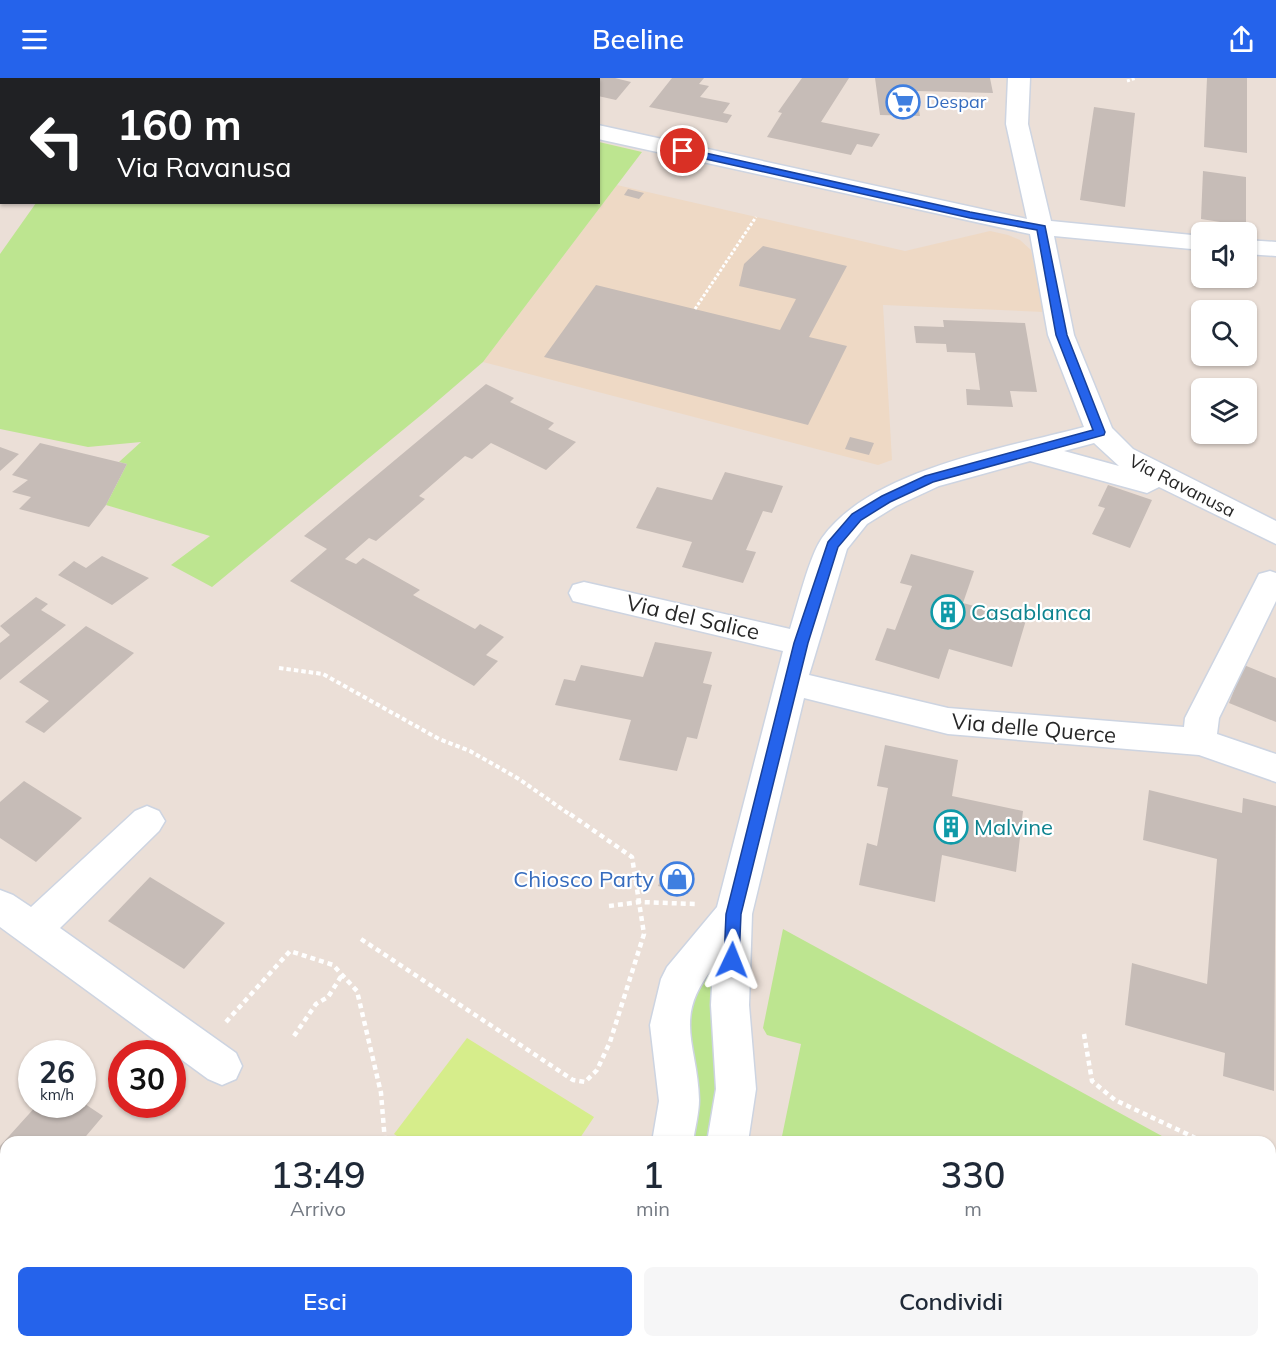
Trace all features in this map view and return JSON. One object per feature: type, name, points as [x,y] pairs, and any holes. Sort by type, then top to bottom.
[{"type":"street","name":"Via Ravanusa","points":[[1019,78],[1017,124],[1062,335],[1100,432],[1123,456],[1276,534]]},
{"type":"street","points":[[600,132],[956,212],[1041,228],[1191,242]]},
{"type":"street","points":[[956,212],[996,208],[1008,203],[1031,186]]},
{"type":"street","points":[[1257,248],[1276,249]]},
{"type":"street","points":[[673,1136],[679,1101],[669,1025],[680,979],[719,910],[792,683],[801,643],[833,545],[857,517],[886,499],[929,479],[1100,432]]},
{"type":"street","points":[[1030,451],[1208,499]]},
{"type":"street","points":[[1199,742],[1202,718],[1270,582]]},
{"type":"street","name":"Via del Salice","points":[[584,592],[801,643]]},
{"type":"street","name":"Via delle Querce","points":[[792,683],[948,721],[1199,742],[1276,768]]},
{"type":"street","points":[[33,929],[147,821]]},
{"type":"street","points":[[0,906],[222,1066]]},
{"type":"street","points":[[719,910],[730,1005],[736,1089],[728,1136]]},
{"type":"path","points":[[1127,81],[1136,78]]},
{"type":"path","points":[[695,309],[756,217]]},
{"type":"path","points":[[279,668],[323,674],[439,739],[470,751],[519,779],[632,857],[644,934],[610,1042],[597,1070],[585,1082],[573,1080],[361,939]]},
{"type":"path","points":[[609,906],[640,902],[684,902],[719,910]]},
{"type":"path","points":[[234,1027],[226,1022],[290,951],[333,965],[357,991],[381,1093],[385,1136]]},
{"type":"path","points":[[294,1036],[316,1004],[328,997],[342,975]]},
{"type":"path","points":[[1084,1034],[1092,1081],[1115,1100],[1191,1136]]},
{"type":"shaded area","points":[[617,185],[905,251],[990,231],[1008,235],[1020,240],[1031,250],[1044,312],[883,305],[892,460],[878,465],[483,362]]},
{"type":"green space","points":[[600,142],[642,152],[483,362],[212,587],[171,565],[210,536],[106,505],[127,464],[119,462],[141,442],[88,447],[0,429],[0,254],[35,204],[600,204]]},
{"type":"green space","points":[[783,929],[1162,1136],[782,1136],[801,1044],[767,1035],[763,1028]]},
{"type":"green space","points":[[725,933],[723,1093],[714,1136],[687,1136],[684,1027],[691,988]]},
{"type":"green space","points":[[467,1038],[594,1117],[581,1136],[397,1136],[394,1134]]},
{"type":"building","points":[[600,78],[615,78],[631,82],[616,100],[600,96]]},
{"type":"building","points":[[672,78],[704,78],[699,84],[709,86],[700,97],[730,103],[723,113],[732,115],[727,123],[649,107]]},
{"type":"building","points":[[802,78],[849,78],[821,122],[880,134],[872,147],[857,144],[851,155],[767,137],[782,113],[778,112]]},
{"type":"building","points":[[875,78],[990,78],[993,93],[916,91],[920,116],[880,115]]},
{"type":"building","points":[[1207,78],[1247,78],[1247,153],[1204,147]]},
{"type":"building","points":[[1094,107],[1135,113],[1125,207],[1080,200]]},
{"type":"building","points":[[1203,171],[1246,177],[1246,222],[1201,219]]},
{"type":"building","points":[[628,189],[644,193],[639,199],[624,195]]},
{"type":"building","points":[[763,246],[847,266],[809,337],[847,346],[808,425],[544,357],[596,285],[780,330],[796,299],[739,286],[744,264]]},
{"type":"building","points":[[943,320],[1025,323],[1037,392],[1010,391],[1013,407],[967,405],[966,389],[980,390],[975,353],[947,352],[946,344],[916,343],[914,326],[944,327]]},
{"type":"building","points":[[486,384],[514,398],[510,402],[554,423],[548,429],[576,442],[546,470],[491,443],[472,459],[465,456],[419,496],[425,499],[376,541],[369,538],[345,559],[356,564],[363,558],[420,590],[413,595],[475,629],[480,624],[504,637],[486,655],[498,661],[474,686],[290,581],[327,549],[304,536]]},
{"type":"building","points":[[850,437],[874,443],[869,455],[845,449]]},
{"type":"building","points":[[40,443],[127,464],[106,505],[89,527],[19,509],[31,497],[12,492],[28,480],[12,475]]},
{"type":"building","points":[[0,447],[19,454],[0,471]]},
{"type":"building","points":[[725,472],[783,486],[772,513],[763,511],[746,550],[756,552],[743,583],[682,567],[692,542],[636,528],[657,487],[712,500]]},
{"type":"building","points":[[1108,485],[1152,500],[1130,548],[1092,534],[1105,508],[1098,506]]},
{"type":"building","name":"Casablanca","points":[[911,554],[974,571],[963,603],[1026,620],[1012,667],[949,649],[939,679],[875,660],[887,628],[895,630],[912,586],[900,583]]},
{"type":"building","points":[[102,556],[149,578],[112,605],[58,575],[74,561],[86,568]]},
{"type":"building","points":[[36,597],[48,604],[41,610],[66,625],[0,680],[0,643],[10,635],[0,626]]},
{"type":"building","points":[[86,626],[134,653],[44,733],[25,722],[49,701],[19,682]]},
{"type":"building","points":[[655,642],[712,652],[703,683],[712,685],[697,739],[687,737],[677,771],[619,760],[631,720],[555,705],[564,679],[575,681],[581,665],[643,677]]},
{"type":"building","points":[[1244,665],[1276,678],[1276,722],[1229,703]]},
{"type":"building","name":"Malvine","points":[[885,745],[958,760],[952,796],[1023,811],[1016,872],[942,855],[935,902],[859,885],[867,843],[877,846],[888,788],[877,786]]},
{"type":"building","points":[[24,781],[82,818],[36,862],[0,838],[0,802]]},
{"type":"building","points":[[1149,790],[1242,813],[1243,798],[1276,806],[1274,1091],[1223,1076],[1225,1053],[1125,1025],[1132,963],[1207,984],[1217,859],[1143,840]]},
{"type":"building","name":"Chiosco Party","points":[[667,864],[695,873],[688,894],[658,886]]},
{"type":"building","points":[[150,877],[225,923],[184,969],[108,921]]},
{"type":"building","points":[[96,1111],[103,1116],[86,1136],[9,1136],[25,1118],[96,1118]]},
{"type":"place","name":"Despar","points":[[903,102]]},
{"type":"place","name":"Casablanca","points":[[948,612]]},
{"type":"place","name":"Malvine","points":[[951,827]]},
{"type":"place","name":"Chiosco Party","points":[[677,879]]},
{"type":"route","points":[[683,151],[970,215],[1041,228],[1062,335],[1100,432],[929,479],[886,499],[857,517],[833,545],[801,643],[734,914],[732,960]]}]
